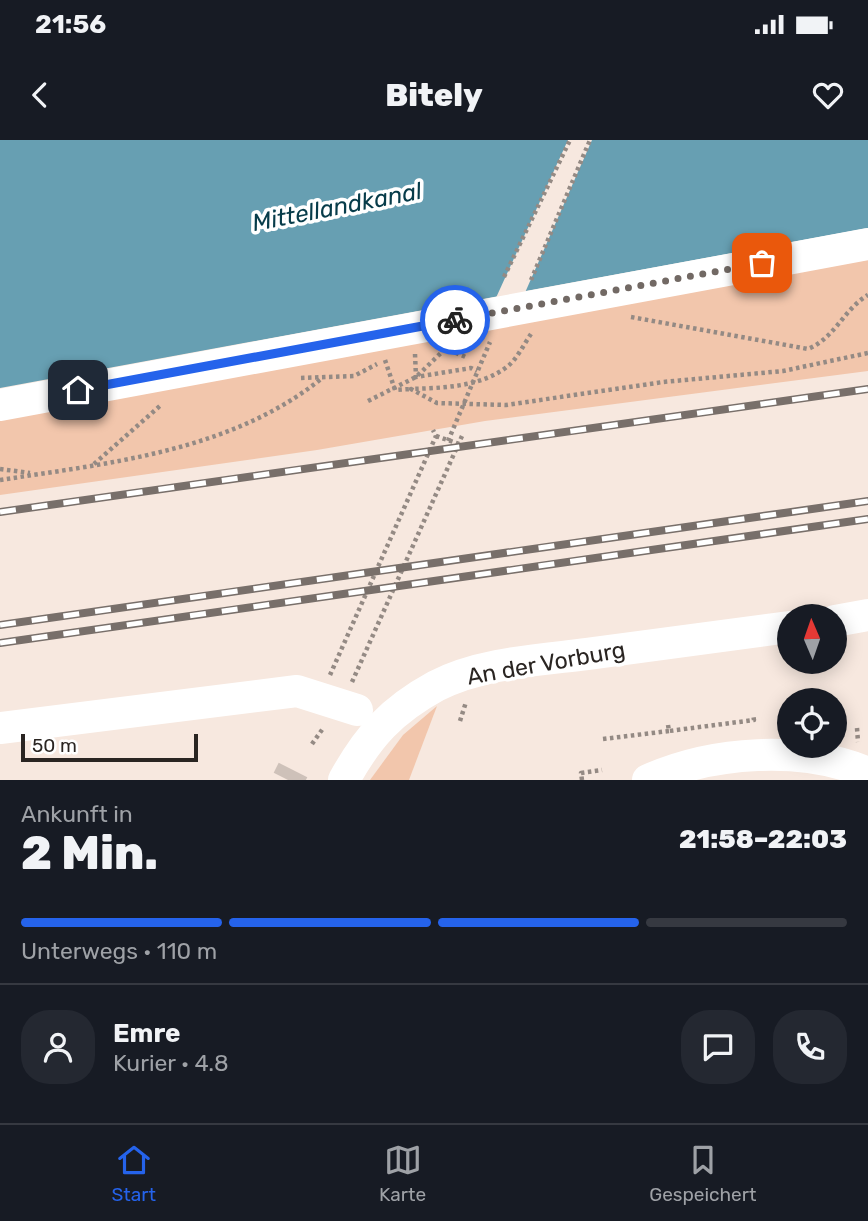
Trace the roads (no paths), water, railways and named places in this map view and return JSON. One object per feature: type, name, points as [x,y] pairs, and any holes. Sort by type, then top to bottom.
[{"type":"street","points":[[0,405],[868,244]]},
{"type":"street","points":[[847,619],[868,615]]},
{"type":"street","name":"An der Vorburg","points":[[344,780],[354,711],[407,703],[439,685],[477,672],[528,662],[777,629]]},
{"type":"street","points":[[0,728],[297,691],[354,711]]},
{"type":"street","points":[[225,720],[329,706],[354,711]]},
{"type":"street","points":[[648,780],[714,754],[858,754]]},
{"type":"water","name":"Mittellandkanal","points":[[0,140],[868,140],[868,228],[0,388]]},
{"type":"tunnel","points":[[288,780],[293,770]]},
{"type":"railway","points":[[0,512],[868,389]]},
{"type":"railway","points":[[0,625],[868,501]]},
{"type":"railway","points":[[0,643],[868,519]]}]
